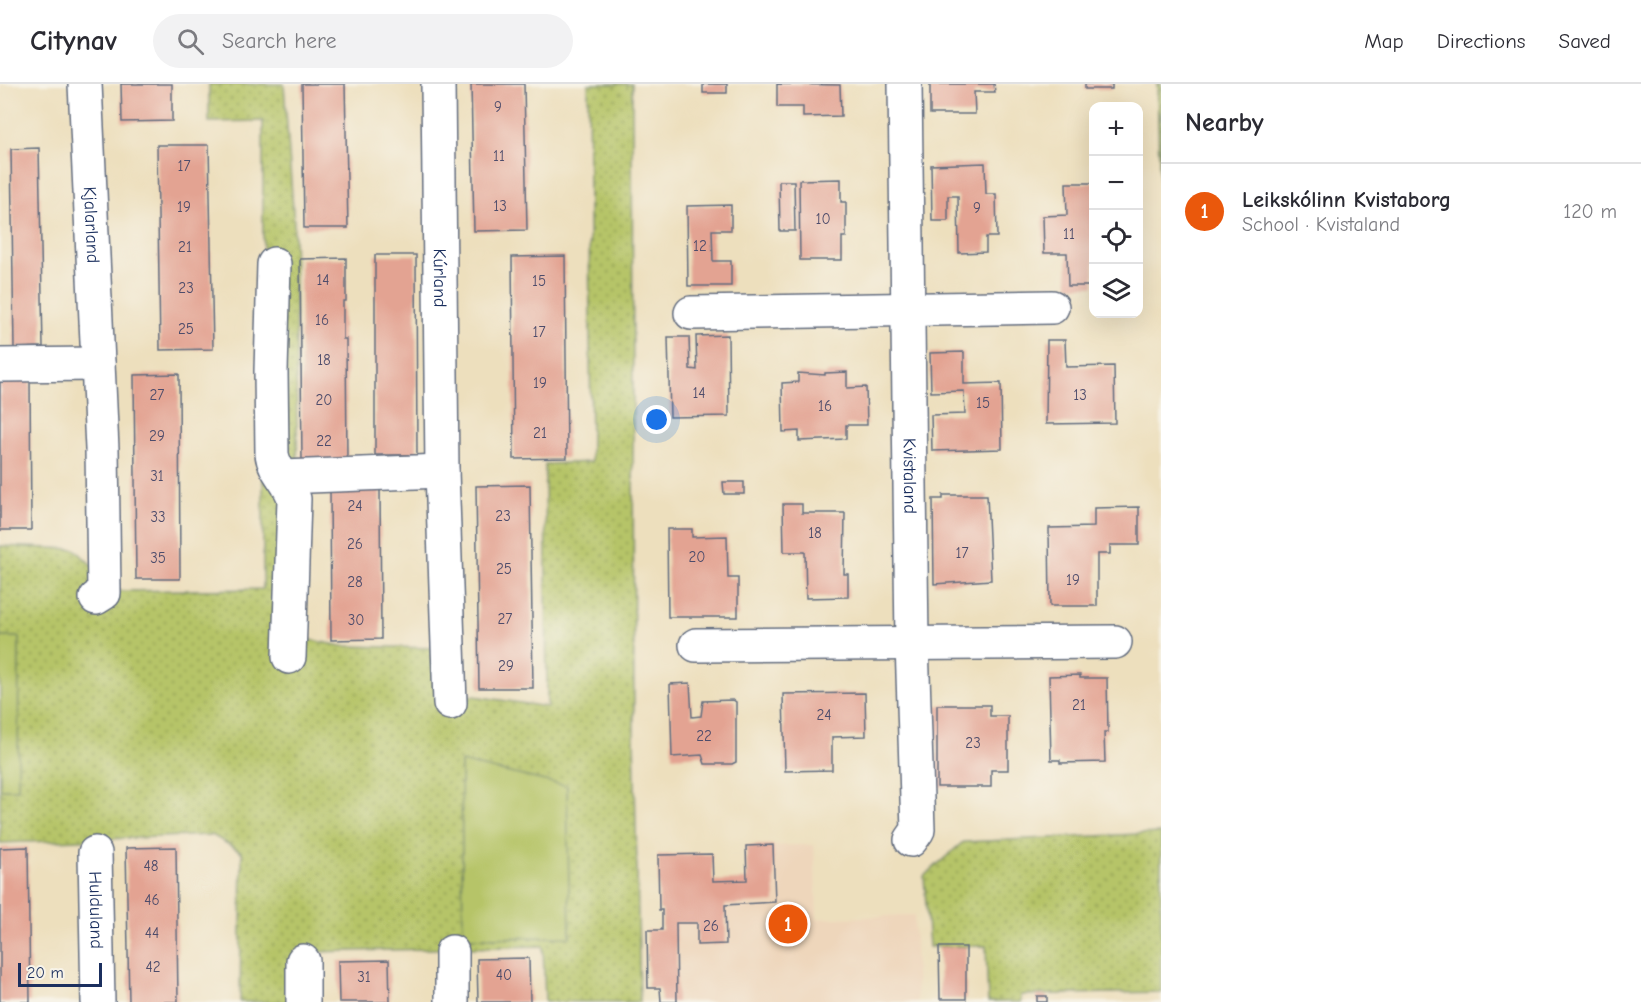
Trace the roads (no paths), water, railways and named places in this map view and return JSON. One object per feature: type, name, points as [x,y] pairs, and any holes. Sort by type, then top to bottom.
[{"type":"street","name":"Kjalarland","points":[[85,84],[102,449],[104,593],[96,598]]},
{"type":"street","name":"Kúrland","points":[[438,84],[442,471],[450,703]]},
{"type":"street","name":"Kvistaland","points":[[905,84],[912,643],[918,830],[911,840]]},
{"type":"street","points":[[274,264],[271,372],[272,454],[273,461],[290,487],[294,505],[290,657]]},
{"type":"street","points":[[691,313],[1052,307]]},
{"type":"street","points":[[0,365],[98,364]]},
{"type":"street","points":[[283,477],[442,471]]},
{"type":"street","points":[[696,645],[1115,642]]},
{"type":"street","name":"Hulduland","points":[[95,854],[98,1002]]},
{"type":"street","points":[[452,952],[452,1002]]},
{"type":"street","points":[[303,961],[303,1002]]},
{"type":"place","name":"Leikskólinn Kvistaborg","points":[[788,924]]}]
